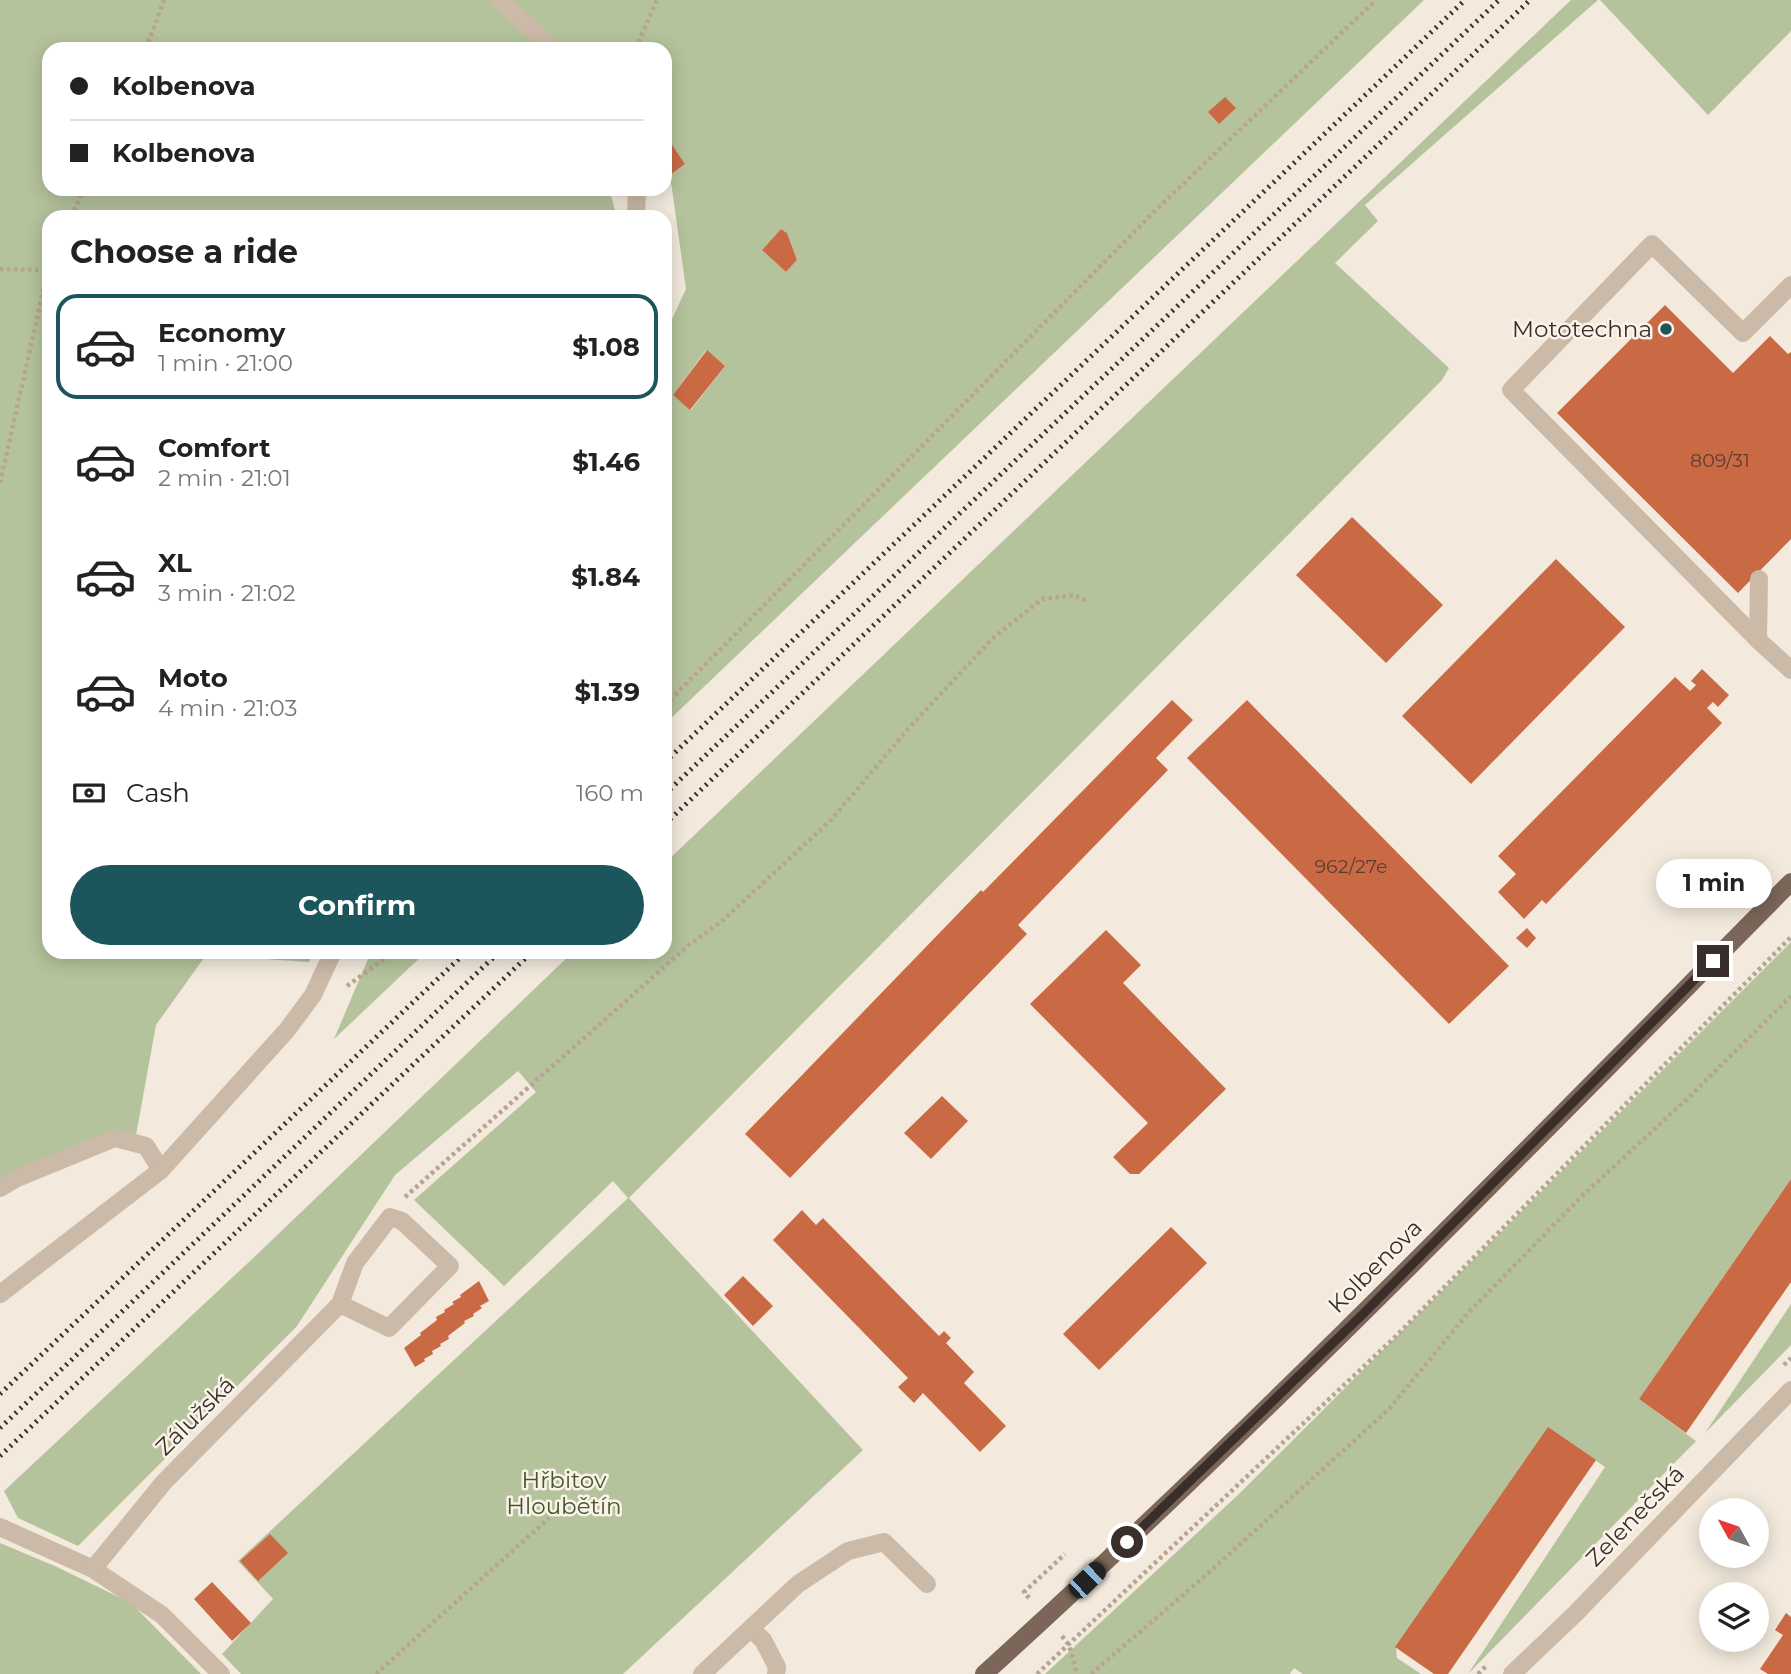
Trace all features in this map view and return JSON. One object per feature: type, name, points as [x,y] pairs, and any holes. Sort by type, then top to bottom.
[{"type":"main road","name":"Kolbenova","points":[[984,1674],[1087,1580],[1354,1322],[1791,882]]},
{"type":"street","points":[[500,0],[545,42]]},
{"type":"street","points":[[1791,285],[1743,333],[1652,244],[1511,390],[1758,640],[1791,670]]},
{"type":"street","points":[[1758,640],[1759,579]]},
{"type":"street","points":[[0,1294],[161,1170],[287,1030],[313,995],[330,959]]},
{"type":"street","points":[[0,1188],[15,1179],[115,1138],[146,1146],[161,1170]]},
{"type":"street","points":[[340,1304],[390,1328],[450,1266],[402,1221],[390,1217]]},
{"type":"street","name":"Zálužská","points":[[93,1569],[164,1482],[340,1304],[355,1263],[390,1217]]},
{"type":"street","name":"Zelenečská","points":[[1512,1674],[1575,1614],[1791,1390]]},
{"type":"street","points":[[0,1527],[93,1569],[162,1615],[221,1674]]},
{"type":"street","points":[[702,1674],[798,1584],[848,1550],[884,1542],[927,1584]]},
{"type":"street","points":[[751,1629],[763,1640],[778,1667],[776,1674]]},
{"type":"path","points":[[149,42],[164,0]]},
{"type":"path","points":[[638,42],[657,0]]},
{"type":"path","points":[[672,698],[1162,204],[1376,0]]},
{"type":"path","points":[[0,269],[42,268]]},
{"type":"path","points":[[0,483],[42,295]]},
{"type":"path","points":[[390,1217],[408,1192],[690,944],[721,922],[831,820],[908,729],[993,638],[1042,599],[1075,595],[1087,602]]},
{"type":"path","points":[[1037,1674],[1395,1337],[1791,937]]},
{"type":"path","points":[[1091,1674],[1205,1576],[1388,1410],[1469,1312],[1582,1196],[1687,1099],[1791,996]]},
{"type":"path","points":[[376,1674],[549,1518]]},
{"type":"green space","points":[[0,0],[1424,0],[672,717],[672,319],[686,289],[672,189],[672,174],[685,164],[672,146],[672,42],[42,42],[42,196],[611,196],[615,210],[42,210],[42,959],[203,959],[156,1025],[136,1135],[0,1187]],"holes":[[[781,229],[787,233],[797,260],[786,272],[762,250]],[[706,350],[725,366],[691,410],[673,395]]]},
{"type":"green space","name":"Hřbitov Hloubětín","points":[[1571,0],[1598,0],[1365,205],[1378,221],[1335,263],[1449,368],[1442,380],[629,1198],[863,1450],[623,1674],[241,1674],[222,1654],[273,1599],[238,1561],[628,1198],[613,1181],[504,1286],[414,1200],[536,1092],[518,1071],[395,1175],[297,1326],[78,1546],[18,1518],[4,1491],[250,1261],[566,959],[672,959],[672,856]]},
{"type":"green space","points":[[1600,0],[1791,0],[1791,31],[1708,115]]},
{"type":"green space","points":[[1791,942],[1791,1179],[1639,1399],[1696,1441],[1468,1674],[1605,1467],[1548,1428],[1396,1647],[1397,1658],[1421,1674],[1303,1674],[1294,1668],[1290,1674],[1045,1674],[1239,1494]]},
{"type":"green space","points":[[265,959],[310,959],[309,962]]},
{"type":"green space","points":[[368,959],[419,959],[334,1039]]},
{"type":"green space","points":[[1791,1304],[1791,1345],[1705,1433]]},
{"type":"green space","points":[[0,1543],[131,1603],[201,1674],[0,1674]]},
{"type":"building","points":[[1225,97],[1236,108],[1219,124],[1208,112]]},
{"type":"building","points":[[672,145],[685,164],[672,174]]},
{"type":"building","points":[[781,229],[787,233],[797,260],[786,272],[762,250]]},
{"type":"building","points":[[1665,305],[1733,373],[1770,336],[1788,354],[1791,352],[1791,539],[1738,593],[1557,413]]},
{"type":"building","points":[[707,350],[725,366],[690,410],[673,395]]},
{"type":"building","points":[[1352,517],[1443,605],[1386,663],[1296,575]]},
{"type":"building","points":[[1556,559],[1625,627],[1471,784],[1402,716]]},
{"type":"building","points":[[1702,669],[1729,695],[1718,707],[1713,702],[1707,708],[1722,723],[1546,904],[1542,900],[1524,919],[1498,892],[1516,874],[1498,856],[1675,677],[1690,691],[1696,685],[1691,681]]},
{"type":"building","points":[[1172,700],[1193,720],[1156,758],[1168,770],[1018,925],[1027,934],[790,1178],[745,1134],[981,890],[983,892]]},
{"type":"building","points":[[1247,700],[1509,966],[1449,1024],[1187,758]]},
{"type":"building","points":[[1527,928],[1536,938],[1527,948],[1516,938]]},
{"type":"building","points":[[1106,930],[1141,965],[1123,983],[1226,1089],[1139,1174],[1130,1174],[1113,1157],[1148,1123],[1030,1004]]},
{"type":"building","points":[[942,1096],[968,1121],[931,1159],[904,1133]]},
{"type":"building","points":[[1791,1179],[1791,1282],[1686,1433],[1639,1399]]},
{"type":"building","points":[[802,1210],[816,1225],[823,1218],[939,1336],[944,1331],[951,1338],[946,1343],[974,1372],[964,1383],[1006,1426],[980,1452],[923,1393],[914,1403],[898,1387],[908,1378],[773,1240]]},
{"type":"building","points":[[1171,1227],[1207,1263],[1099,1370],[1063,1334]]},
{"type":"building","points":[[743,1276],[773,1306],[753,1326],[724,1295]]},
{"type":"building","points":[[479,1281],[489,1301],[448,1336],[449,1339],[432,1351],[433,1354],[415,1367],[404,1348],[437,1320],[436,1317],[454,1304],[452,1302]]},
{"type":"building","points":[[1548,1427],[1596,1460],[1448,1674],[1434,1674],[1395,1647]]},
{"type":"building","points":[[270,1534],[288,1553],[258,1581],[240,1561]]},
{"type":"building","points":[[212,1582],[251,1623],[232,1641],[194,1599]]},
{"type":"building","points":[[1786,1613],[1791,1617],[1791,1674],[1768,1674],[1760,1669],[1783,1635],[1775,1630]]},
{"type":"railway","points":[[672,755],[1465,0]]},
{"type":"railway","points":[[672,787],[1499,0]]},
{"type":"railway","points":[[672,817],[1530,0]]},
{"type":"railway","points":[[0,1394],[459,959]]},
{"type":"railway","points":[[0,1428],[492,959]]},
{"type":"railway","points":[[0,1456],[525,959]]},
{"type":"place","name":"Mototechna","points":[[1666,329]]},
{"type":"route","points":[[1127,1542],[1364,1313],[1713,961]]}]
